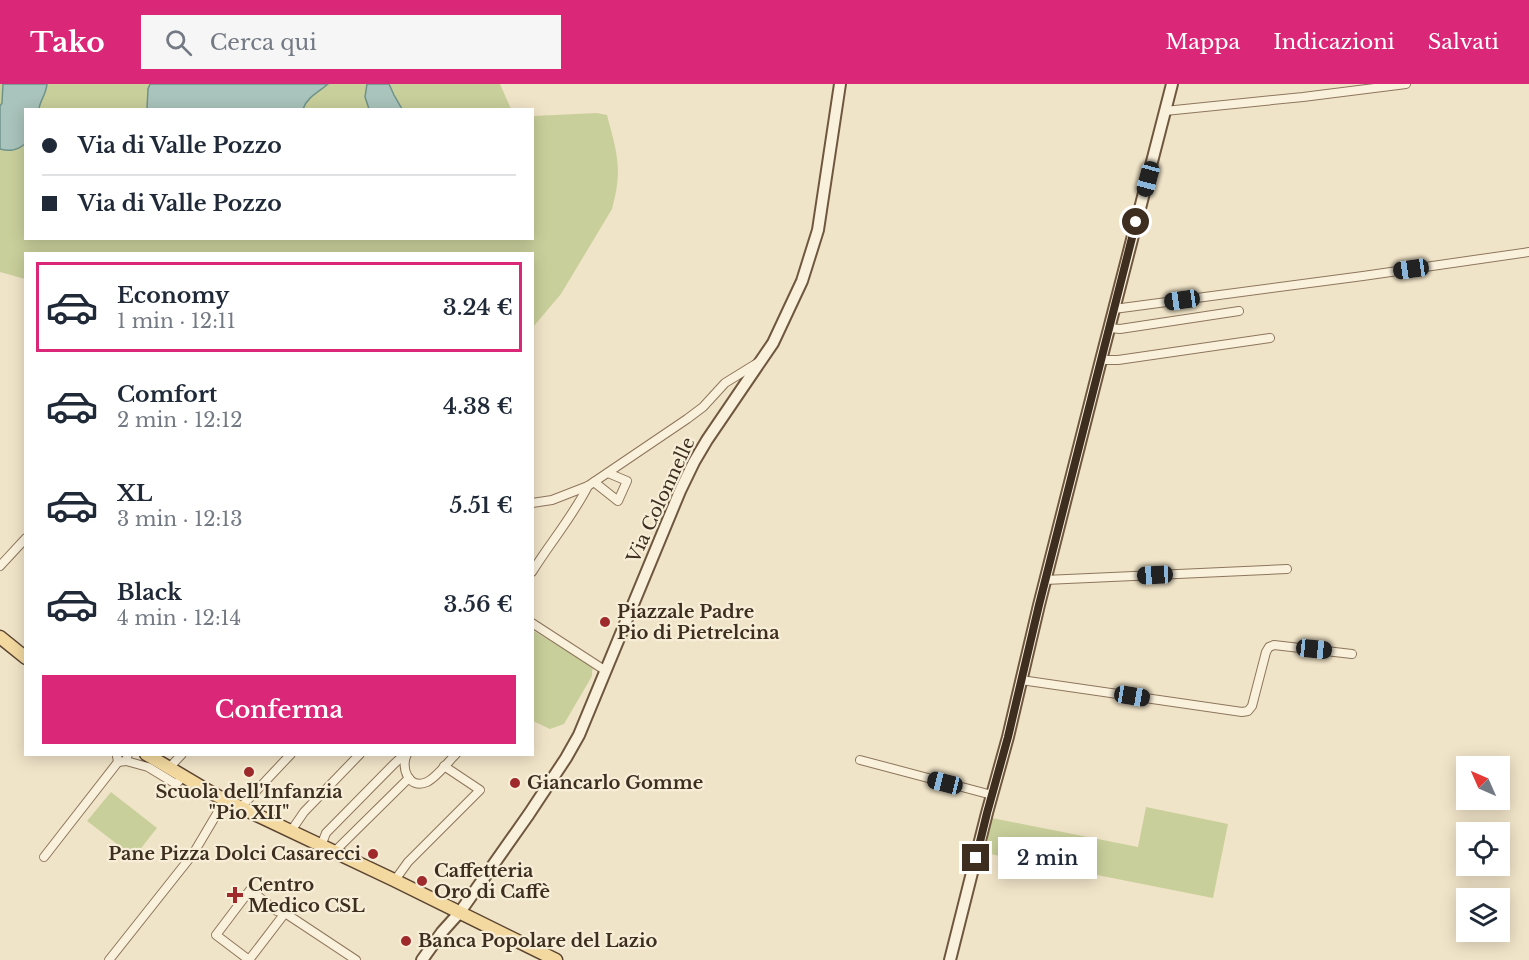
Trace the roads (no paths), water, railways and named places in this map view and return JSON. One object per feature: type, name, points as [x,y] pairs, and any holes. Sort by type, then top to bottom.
[{"type":"main road","name":"Via Colonnelle","points":[[422,960],[460,912],[529,814],[579,735],[670,513],[694,462],[763,359],[791,306],[806,272],[816,240],[840,84]]},
{"type":"main road","points":[[950,960],[1172,84]]},
{"type":"main road","points":[[0,637],[24,656]]},
{"type":"main road","points":[[149,756],[225,800],[395,880],[556,960]]},
{"type":"street","points":[[1165,111],[1406,84]]},
{"type":"street","points":[[1114,309],[1529,252]]},
{"type":"street","points":[[1109,328],[1120,329],[1239,311]]},
{"type":"street","points":[[1101,360],[1118,360],[1270,338]]},
{"type":"street","points":[[534,503],[552,500],[591,484],[693,416],[725,383],[763,359]]},
{"type":"street","points":[[591,484],[618,501],[627,481],[608,473]]},
{"type":"street","points":[[534,569],[591,484]]},
{"type":"street","points":[[0,566],[24,540]]},
{"type":"street","points":[[1045,580],[1287,569]]},
{"type":"street","points":[[534,624],[606,671]]},
{"type":"street","points":[[1021,680],[1242,712],[1248,711],[1252,706],[1266,652],[1271,646],[1352,654]]},
{"type":"street","points":[[169,768],[180,756]]},
{"type":"street","points":[[241,807],[289,756]]},
{"type":"street","points":[[291,831],[304,812],[358,756]]},
{"type":"street","points":[[321,846],[326,833],[404,756]]},
{"type":"street","points":[[406,756],[404,767],[409,778],[416,783],[425,783],[432,779],[454,756]]},
{"type":"street","points":[[44,857],[122,758],[148,767],[176,784],[183,777]]},
{"type":"street","points":[[860,760],[992,795]]},
{"type":"street","points":[[395,880],[408,862],[480,790],[444,766]]},
{"type":"street","points":[[334,852],[409,778]]},
{"type":"street","points":[[109,960],[193,854],[225,800]]},
{"type":"street","points":[[285,913],[249,960],[216,934],[250,891],[277,911],[285,913],[356,960]]},
{"type":"water","points":[[3,84],[47,84],[39,108],[24,108],[24,145],[16,149],[0,149],[0,106]]},
{"type":"water","points":[[150,84],[328,84],[310,98],[304,108],[147,108]]},
{"type":"water","points":[[367,84],[389,84],[401,108],[369,108],[365,97]]},
{"type":"place","name":"Piazzale Padre Pio di Pietrelcina","points":[[605,622]]},
{"type":"place","name":"Scuola dell'Infanzia \"Pio XII\"","points":[[249,772]]},
{"type":"place","name":"Giancarlo Gomme","points":[[515,783]]},
{"type":"place","name":"Pane Pizza Dolci Casarecci","points":[[373,854]]},
{"type":"place","name":"Caffetteria Oro di Caffè","points":[[422,881]]},
{"type":"place","name":"Centro Medico CSL","points":[[235,895]]},
{"type":"place","name":"Banca Popolare del Lazio","points":[[406,941]]}]
